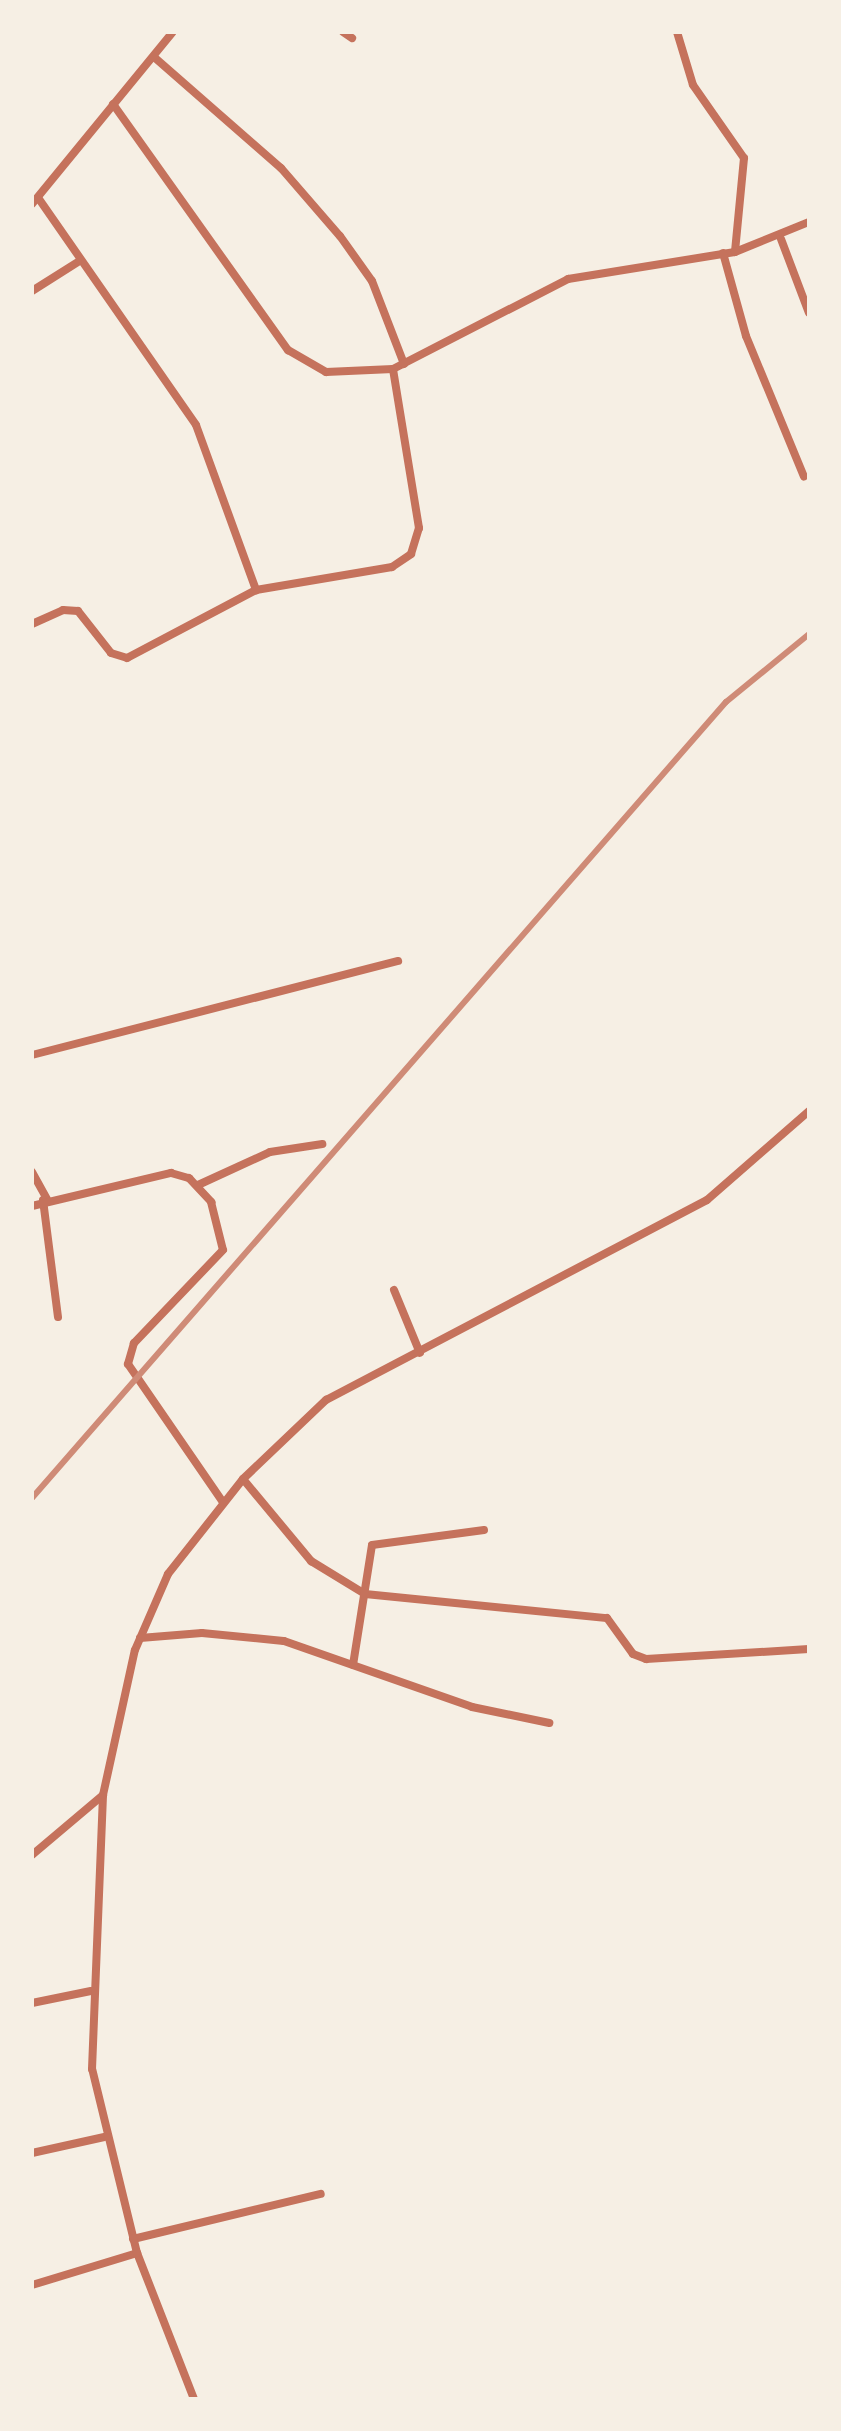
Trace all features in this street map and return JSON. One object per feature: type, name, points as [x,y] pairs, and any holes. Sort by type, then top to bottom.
[{"type":"street","points":[[173,32],[36,202],[196,425],[256,590]]},
{"type":"street","points":[[343,32],[352,38]]},
{"type":"street","points":[[677,32],[693,85],[744,158],[735,252]]},
{"type":"street","points":[[154,57],[281,168],[340,236],[372,281],[404,364]]},
{"type":"street","points":[[113,104],[301,362],[326,372],[393,369],[568,279],[735,252],[781,239],[809,222]]},
{"type":"street","points":[[781,239],[809,313]]},
{"type":"street","points":[[723,253],[746,336],[804,477]]},
{"type":"street","points":[[32,291],[78,262]]},
{"type":"street","points":[[32,624],[63,610],[78,611],[111,653],[127,658],[256,590],[392,567],[411,554],[419,528],[393,369]]},
{"type":"street","points":[[32,1055],[398,961]]},
{"type":"street","points":[[194,2399],[137,2253],[104,2137],[92,2069],[91,1991],[103,1795],[140,1638],[179,1553],[243,1479],[326,1400],[707,1200],[809,1111]]},
{"type":"street","points":[[198,1185],[270,1152],[322,1144]]},
{"type":"street","points":[[32,1172],[45,1200],[58,1317]]},
{"type":"street","points":[[32,1206],[45,1200],[171,1173],[198,1185],[225,1234],[223,1250],[134,1343],[128,1364],[223,1502]]},
{"type":"street","points":[[394,1290],[420,1353]]},
{"type":"street","points":[[243,1479],[311,1561],[365,1594],[607,1618],[646,1659],[809,1649]]},
{"type":"street","points":[[353,1665],[376,1542],[484,1530]]},
{"type":"street","points":[[140,1638],[263,1637],[472,1707],[549,1723]]},
{"type":"street","points":[[32,1855],[103,1795]]},
{"type":"street","points":[[32,2003],[91,1991]]},
{"type":"street","points":[[32,2153],[104,2137]]},
{"type":"street","points":[[133,2239],[321,2194]]},
{"type":"street","points":[[32,2285],[137,2253]]},
{"type":"railway","points":[[32,1498],[726,702],[809,634]]}]
